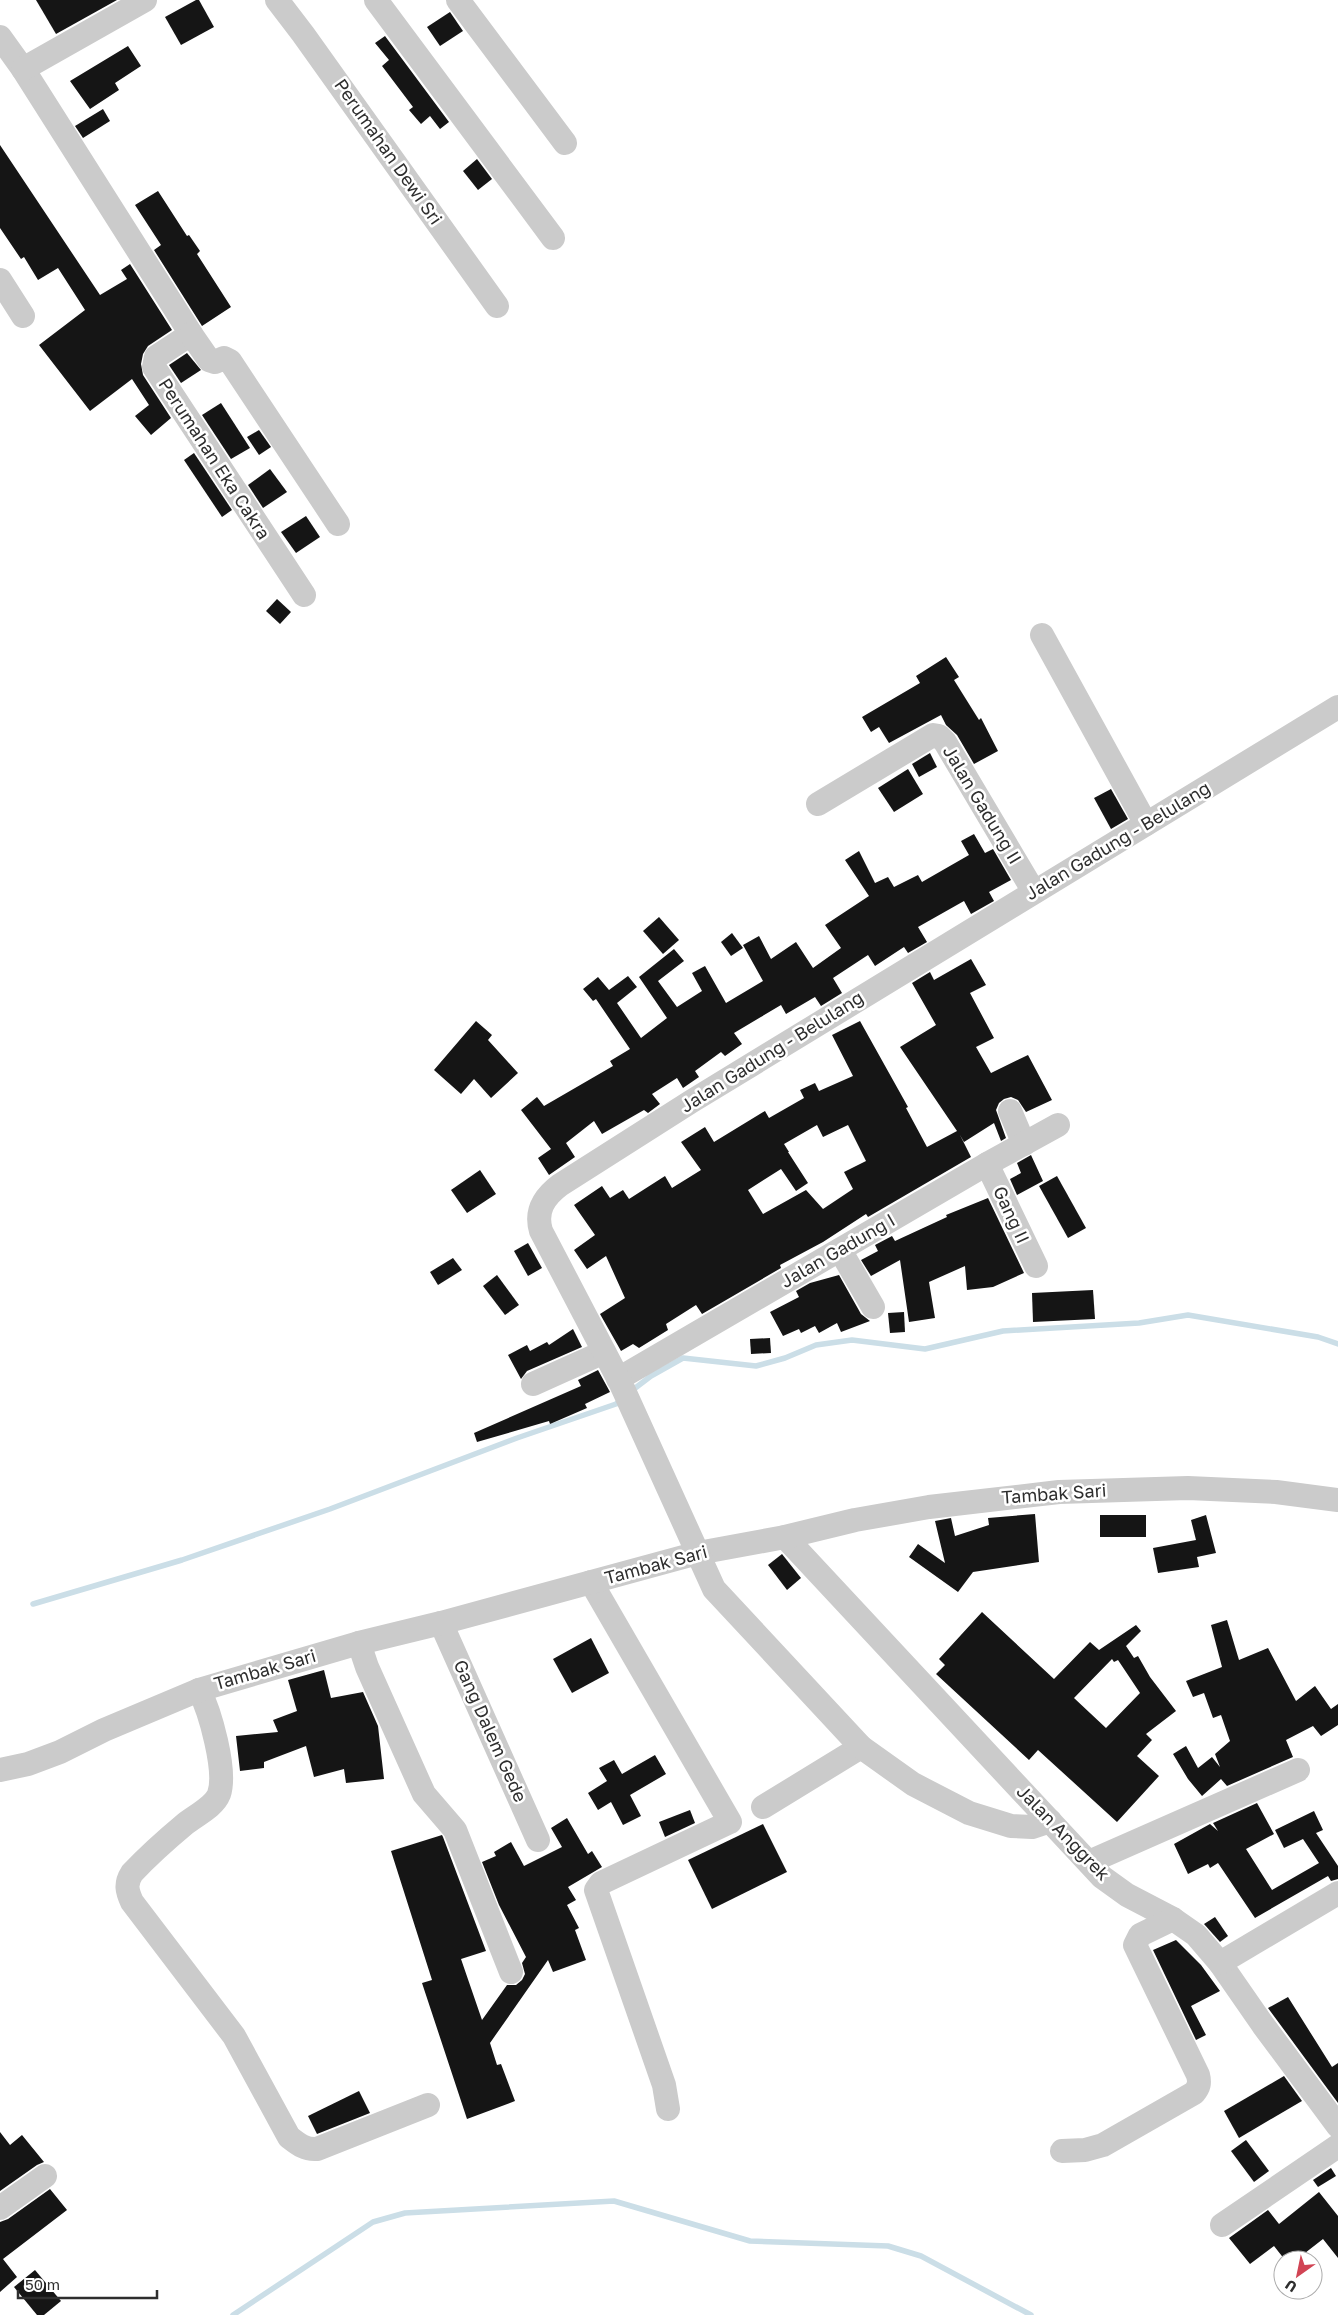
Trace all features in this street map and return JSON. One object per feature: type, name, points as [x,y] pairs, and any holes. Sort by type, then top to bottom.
[{"type":"street","points":[[22,69],[114,7],[146,0]]},
{"type":"street","name":"Perumahan Dewi Sri","points":[[277,0],[497,306]]},
{"type":"street","points":[[376,0],[553,238]]},
{"type":"street","points":[[458,0],[565,143]]},
{"type":"street","points":[[0,37],[209,360],[215,362],[224,358],[230,361],[338,524]]},
{"type":"street","points":[[0,280],[23,316]]},
{"type":"street","name":"Perumahan Eka Cakra","points":[[191,334],[156,357],[154,367],[304,595]]},
{"type":"street","points":[[1042,635],[1146,824]]},
{"type":"street","name":"Jalan Gadung - Belulang","points":[[1050,1820],[1032,1827],[1011,1826],[969,1812],[913,1784],[861,1747],[714,1589],[632,1407],[541,1231],[538,1214],[550,1192],[692,1101],[1338,707]]},
{"type":"street","name":"Jalan Gadung II","points":[[818,804],[933,736],[939,736],[945,742],[1034,892]]},
{"type":"street","points":[[1010,1111],[1024,1144]]},
{"type":"street","name":"Jalan Gadung I","points":[[619,1382],[840,1250],[1058,1125]]},
{"type":"street","name":"Gang II","points":[[987,1164],[1036,1266]]},
{"type":"street","points":[[840,1250],[872,1307]]},
{"type":"street","points":[[533,1384],[604,1352]]},
{"type":"street","name":"Tambak Sari","points":[[0,1770],[28,1764],[60,1752],[104,1730],[199,1690],[359,1643],[441,1623],[698,1553],[785,1537],[855,1520],[929,1507],[1059,1492],[1188,1488],[1276,1492],[1338,1500]]},
{"type":"street","name":"Jalan Anggrek","points":[[785,1537],[1102,1876],[1127,1895],[1173,1919],[1196,1935],[1220,1963],[1263,2025],[1338,2126]]},
{"type":"street","points":[[591,1582],[730,1822],[602,1883],[596,1890],[664,2085],[668,2109]]},
{"type":"street","name":"Gang Dalem Gede","points":[[441,1623],[538,1840]]},
{"type":"street","points":[[359,1643],[367,1666],[424,1794],[455,1830],[511,1972]]},
{"type":"street","points":[[199,1690],[210,1715],[218,1751],[219,1794],[214,1803],[186,1824],[132,1873],[127,1881],[127,1891],[132,1902],[234,2036],[289,2137],[300,2146],[308,2150],[317,2149],[428,2105]]},
{"type":"street","points":[[763,1807],[861,1747]]},
{"type":"street","points":[[1089,1862],[1298,1770]]},
{"type":"street","points":[[1220,1963],[1338,1893]]},
{"type":"street","points":[[1062,2151],[1085,2150],[1103,2145],[1194,2093],[1198,2088],[1200,2082],[1198,2074],[1135,1944],[1140,1935],[1173,1919]]},
{"type":"street","points":[[1222,2225],[1338,2146]]},
{"type":"street","points":[[0,2208],[45,2176]]},
{"type":"building","points":[[36,0],[117,0],[56,34]]},
{"type":"building","points":[[199,0],[214,27],[181,45],[165,17]]},
{"type":"building","points":[[450,12],[463,31],[440,46],[427,27]]},
{"type":"building","points":[[385,36],[449,122],[440,129],[430,116],[421,124],[409,110],[413,107],[382,66],[389,60],[375,43]]},
{"type":"building","points":[[128,46],[141,66],[115,83],[119,90],[90,109],[70,81]]},
{"type":"building","points":[[103,109],[110,121],[83,138],[75,126]]},
{"type":"building","points":[[0,145],[100,295],[127,279],[121,270],[130,264],[172,330],[148,346],[143,354],[141,364],[143,375],[171,418],[151,435],[135,416],[149,405],[132,379],[90,411],[39,345],[85,310],[58,268],[38,280],[24,257],[21,259],[0,228]]},
{"type":"building","points":[[477,159],[492,179],[478,190],[463,171]]},
{"type":"building","points":[[158,191],[187,236],[189,235],[200,251],[197,254],[231,307],[202,326],[154,250],[161,245],[135,205]]},
{"type":"building","points":[[187,353],[201,370],[181,383],[169,365]]},
{"type":"building","points":[[221,403],[250,448],[231,459],[202,415]]},
{"type":"building","points":[[259,430],[271,447],[259,455],[247,437]]},
{"type":"building","points":[[194,453],[232,510],[222,517],[184,460]]},
{"type":"building","points":[[270,469],[287,492],[263,508],[248,485]]},
{"type":"building","points":[[306,516],[320,537],[296,553],[281,532]]},
{"type":"building","points":[[277,599],[291,612],[280,624],[266,611]]},
{"type":"building","points":[[946,657],[959,677],[954,680],[979,720],[981,718],[998,751],[974,764],[957,735],[946,725],[941,715],[889,743],[879,727],[871,732],[862,717],[920,683],[916,676]]},
{"type":"building","points":[[930,753],[937,767],[919,777],[912,764]]},
{"type":"building","points":[[908,769],[923,794],[894,812],[878,788]]},
{"type":"building","points":[[1111,789],[1128,819],[1111,829],[1094,798]]},
{"type":"building","points":[[974,834],[985,853],[993,849],[1011,880],[989,892],[994,901],[971,914],[964,901],[918,927],[927,942],[908,953],[904,947],[875,966],[868,955],[833,978],[842,993],[821,1006],[815,997],[786,1014],[781,1005],[734,1033],[742,1044],[725,1056],[721,1052],[695,1071],[699,1077],[683,1088],[677,1078],[652,1094],[660,1104],[648,1113],[644,1110],[602,1134],[594,1121],[566,1143],[575,1157],[549,1175],[538,1158],[551,1149],[521,1110],[537,1097],[544,1106],[613,1066],[610,1061],[630,1049],[596,999],[593,1001],[583,989],[598,977],[609,990],[628,976],[637,987],[617,1003],[641,1038],[667,1018],[639,977],[674,949],[684,961],[658,981],[677,1007],[702,991],[692,973],[705,966],[726,1003],[763,981],[743,945],[759,936],[771,959],[796,942],[813,968],[841,948],[825,925],[869,896],[845,860],[859,851],[875,883],[888,877],[894,887],[918,875],[922,882],[969,855],[961,841]]},
{"type":"building","points":[[659,917],[679,940],[663,954],[643,931]]},
{"type":"building","points":[[732,933],[743,948],[731,956],[721,942]]},
{"type":"building","points":[[971,959],[986,985],[970,993],[994,1038],[976,1047],[991,1073],[1028,1055],[1052,1100],[1026,1112],[1018,1100],[1011,1097],[1004,1099],[999,1103],[996,1110],[1006,1138],[1001,1141],[994,1123],[964,1142],[960,1135],[971,1157],[868,1217],[866,1214],[823,1242],[780,1265],[781,1268],[702,1314],[696,1305],[666,1324],[668,1330],[639,1348],[633,1344],[621,1351],[600,1314],[625,1298],[606,1256],[587,1269],[574,1250],[595,1235],[574,1205],[602,1186],[610,1198],[623,1190],[629,1199],[665,1176],[672,1188],[701,1170],[681,1142],[705,1127],[714,1142],[765,1111],[769,1118],[804,1098],[800,1090],[815,1083],[819,1091],[853,1076],[832,1035],[860,1021],[908,1107],[906,1108],[927,1147],[957,1131],[900,1047],[936,1025],[912,983],[930,972],[934,980]],"holes":[[[817,1125],[823,1137],[848,1125],[866,1161],[844,1172],[853,1189],[823,1209],[806,1190],[763,1214],[748,1190],[781,1169],[796,1191],[808,1183],[784,1144]]]},
{"type":"building","points":[[476,1021],[492,1035],[488,1040],[518,1073],[491,1098],[474,1079],[461,1094],[434,1070]]},
{"type":"building","points":[[1031,1155],[1043,1181],[1017,1195],[1010,1179],[1021,1173],[1017,1163]]},
{"type":"building","points":[[480,1170],[496,1194],[467,1213],[451,1190]]},
{"type":"building","points":[[1057,1176],[1086,1228],[1068,1238],[1039,1186]]},
{"type":"building","points":[[988,1198],[1024,1273],[993,1287],[967,1290],[965,1266],[929,1282],[935,1318],[909,1322],[900,1260],[871,1276],[861,1260],[878,1251],[875,1245],[892,1236],[895,1241],[947,1217],[946,1215]]},
{"type":"building","points":[[528,1243],[542,1268],[528,1276],[514,1251]]},
{"type":"building","points":[[453,1258],[462,1270],[438,1285],[430,1272]]},
{"type":"building","points":[[497,1275],[519,1305],[505,1315],[483,1286]]},
{"type":"building","points":[[839,1275],[861,1314],[870,1321],[841,1332],[837,1323],[819,1333],[815,1326],[801,1333],[799,1329],[783,1336],[770,1312],[799,1297],[796,1291],[810,1283]]},
{"type":"building","points":[[1093,1290],[1095,1319],[1033,1322],[1032,1293]]},
{"type":"building","points":[[904,1312],[905,1332],[890,1333],[888,1313]]},
{"type":"building","points":[[573,1329],[582,1347],[527,1371],[521,1379],[508,1355],[527,1345],[530,1351],[547,1342],[549,1345]]},
{"type":"building","points":[[770,1338],[771,1353],[751,1354],[750,1339]]},
{"type":"building","points":[[598,1370],[610,1392],[585,1404],[587,1408],[550,1424],[549,1421],[477,1442],[474,1433],[581,1386],[578,1380]]},
{"type":"building","points":[[1035,1514],[1039,1562],[973,1572],[958,1592],[909,1557],[918,1544],[945,1563],[935,1521],[951,1518],[955,1536],[989,1525],[988,1518]]},
{"type":"building","points":[[1100,1515],[1146,1515],[1146,1537],[1100,1537]]},
{"type":"building","points":[[1206,1515],[1216,1553],[1197,1557],[1199,1567],[1158,1573],[1153,1548],[1196,1540],[1191,1520]]},
{"type":"building","points":[[782,1554],[801,1578],[787,1590],[768,1565]]},
{"type":"building","points":[[982,1612],[1054,1679],[1090,1642],[1099,1650],[1136,1625],[1141,1631],[1126,1646],[1134,1658],[1138,1656],[1150,1677],[1176,1711],[1146,1734],[1152,1740],[1137,1756],[1159,1776],[1117,1822],[1038,1750],[1029,1760],[936,1674],[945,1665],[939,1659]],"holes":[[[1112,1659],[1114,1662],[1118,1660],[1140,1693],[1106,1728],[1074,1698]]]},
{"type":"building","points":[[1227,1620],[1239,1660],[1268,1648],[1296,1701],[1315,1686],[1331,1709],[1338,1704],[1338,1725],[1321,1736],[1313,1726],[1286,1740],[1293,1757],[1227,1786],[1221,1779],[1202,1796],[1188,1779],[1173,1754],[1186,1746],[1198,1768],[1212,1757],[1220,1767],[1215,1754],[1230,1741],[1221,1715],[1213,1718],[1204,1693],[1193,1697],[1186,1681],[1222,1667],[1211,1625]]},
{"type":"building","points":[[591,1638],[609,1673],[572,1693],[553,1659]]},
{"type":"building","points":[[324,1670],[331,1698],[363,1692],[378,1726],[384,1779],[346,1783],[344,1769],[314,1777],[306,1746],[264,1762],[264,1768],[240,1771],[236,1736],[278,1732],[273,1720],[297,1711],[288,1680]]},
{"type":"building","points":[[655,1755],[666,1774],[630,1795],[641,1816],[623,1825],[611,1802],[598,1810],[588,1793],[607,1781],[599,1768],[614,1760],[622,1774]]},
{"type":"building","points":[[1257,1803],[1274,1834],[1246,1849],[1272,1890],[1319,1863],[1303,1839],[1284,1848],[1275,1830],[1314,1811],[1323,1830],[1316,1833],[1338,1866],[1338,1879],[1331,1881],[1328,1876],[1255,1918],[1218,1863],[1210,1868],[1208,1864],[1188,1874],[1174,1844],[1210,1824],[1218,1831],[1213,1823]]},
{"type":"building","points":[[690,1810],[695,1823],[665,1837],[659,1822]]},
{"type":"building","points":[[567,1818],[588,1854],[592,1851],[602,1867],[568,1887],[576,1900],[567,1905],[579,1928],[575,1930],[586,1960],[553,1972],[548,1960],[490,2043],[497,2065],[501,2064],[515,2101],[467,2119],[422,1983],[432,1980],[391,1851],[442,1835],[486,1951],[461,1959],[482,2020],[507,1985],[516,1985],[522,1980],[525,1974],[522,1963],[526,1957],[499,1905],[482,1862],[496,1856],[494,1852],[511,1842],[524,1866],[562,1847],[551,1828]]},
{"type":"building","points":[[763,1824],[787,1872],[712,1909],[688,1860]]},
{"type":"building","points":[[1215,1917],[1228,1936],[1220,1942],[1204,1924]]},
{"type":"building","points":[[1176,1940],[1201,1965],[1220,1991],[1191,2006],[1206,2035],[1196,2040],[1153,1950]]},
{"type":"building","points":[[1288,1997],[1332,2067],[1338,2063],[1338,2103],[1268,2008]]},
{"type":"building","points":[[1284,2076],[1302,2101],[1239,2138],[1224,2111]]},
{"type":"building","points":[[359,2091],[370,2113],[317,2134],[308,2116]]},
{"type":"building","points":[[0,2132],[10,2145],[22,2135],[44,2162],[0,2191]]},
{"type":"building","points":[[1246,2140],[1269,2171],[1254,2182],[1231,2151]]},
{"type":"building","points":[[1331,2168],[1336,2176],[1318,2187],[1313,2180]]},
{"type":"building","points":[[50,2189],[67,2210],[3,2259],[17,2277],[0,2292],[0,2222],[8,2219]]},
{"type":"building","points":[[1319,2192],[1338,2216],[1338,2258],[1323,2239],[1309,2250],[1277,2250],[1274,2246],[1250,2264],[1229,2238],[1268,2210],[1279,2224]]},
{"type":"building","points":[[35,2270],[61,2301],[44,2315],[37,2315],[14,2287]]},
{"type":"waterway","points":[[630,1392],[651,1376],[683,1358],[756,1366],[785,1358],[816,1345],[852,1340],[925,1349],[1003,1331],[1139,1323],[1188,1315],[1318,1337],[1338,1344]]},
{"type":"waterway","points":[[33,1604],[182,1560],[330,1509],[517,1438],[616,1404],[621,1400]]},
{"type":"waterway","points":[[233,2315],[373,2222],[405,2213],[614,2201],[750,2241],[888,2246],[921,2256],[1031,2315]]}]
